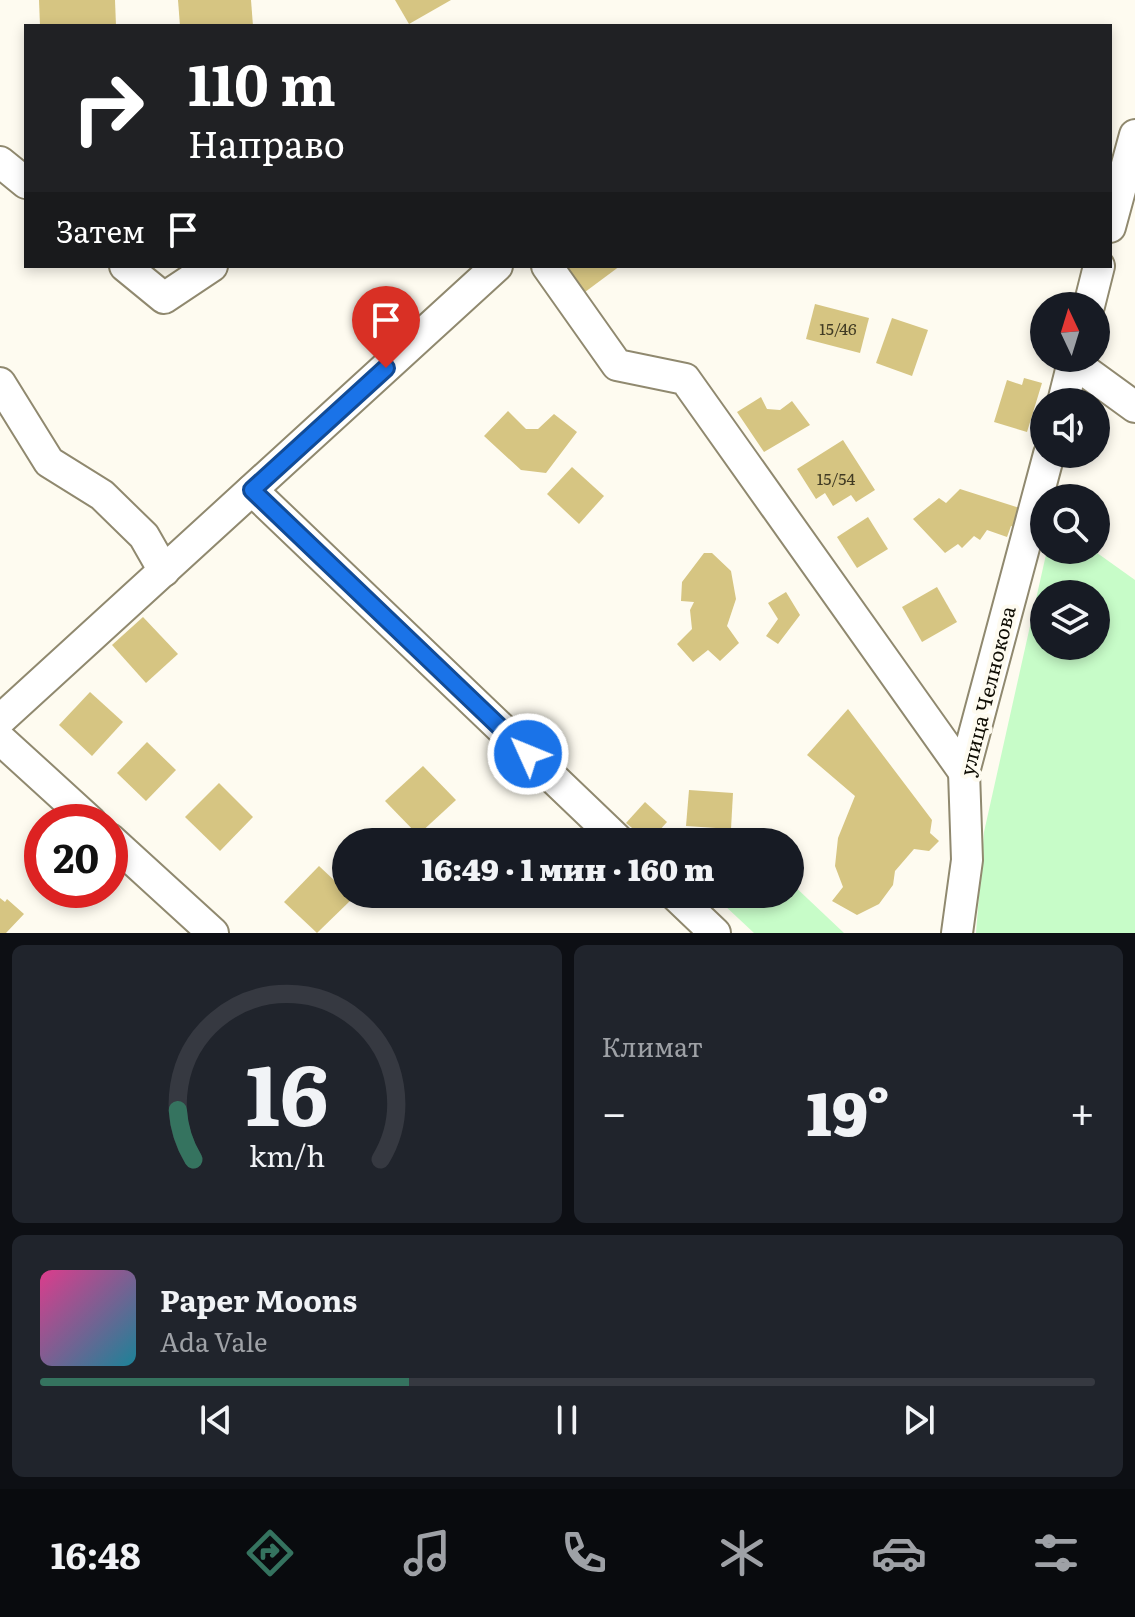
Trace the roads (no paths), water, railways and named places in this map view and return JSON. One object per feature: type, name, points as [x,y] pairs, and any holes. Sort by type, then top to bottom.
[{"type":"street","points":[[1112,220],[1135,135]]},
{"type":"street","points":[[0,162],[24,181]]},
{"type":"street","points":[[127,268],[164,298],[209,268]]},
{"type":"street","points":[[0,720],[495,268]]},
{"type":"street","points":[[548,268],[617,365],[685,379],[964,772]]},
{"type":"street","points":[[1092,292],[1098,268]]},
{"type":"street","points":[[1090,372],[1135,407]]},
{"type":"street","points":[[0,383],[49,462],[102,495],[144,536],[164,571]]},
{"type":"street","name":"улица Челнокова","points":[[957,933],[967,860],[964,772],[1045,468]]},
{"type":"street","points":[[252,490],[605,828]]},
{"type":"street","points":[[0,739],[71,804]]},
{"type":"street","points":[[128,855],[213,933]]},
{"type":"street","points":[[689,908],[715,933]]}]
